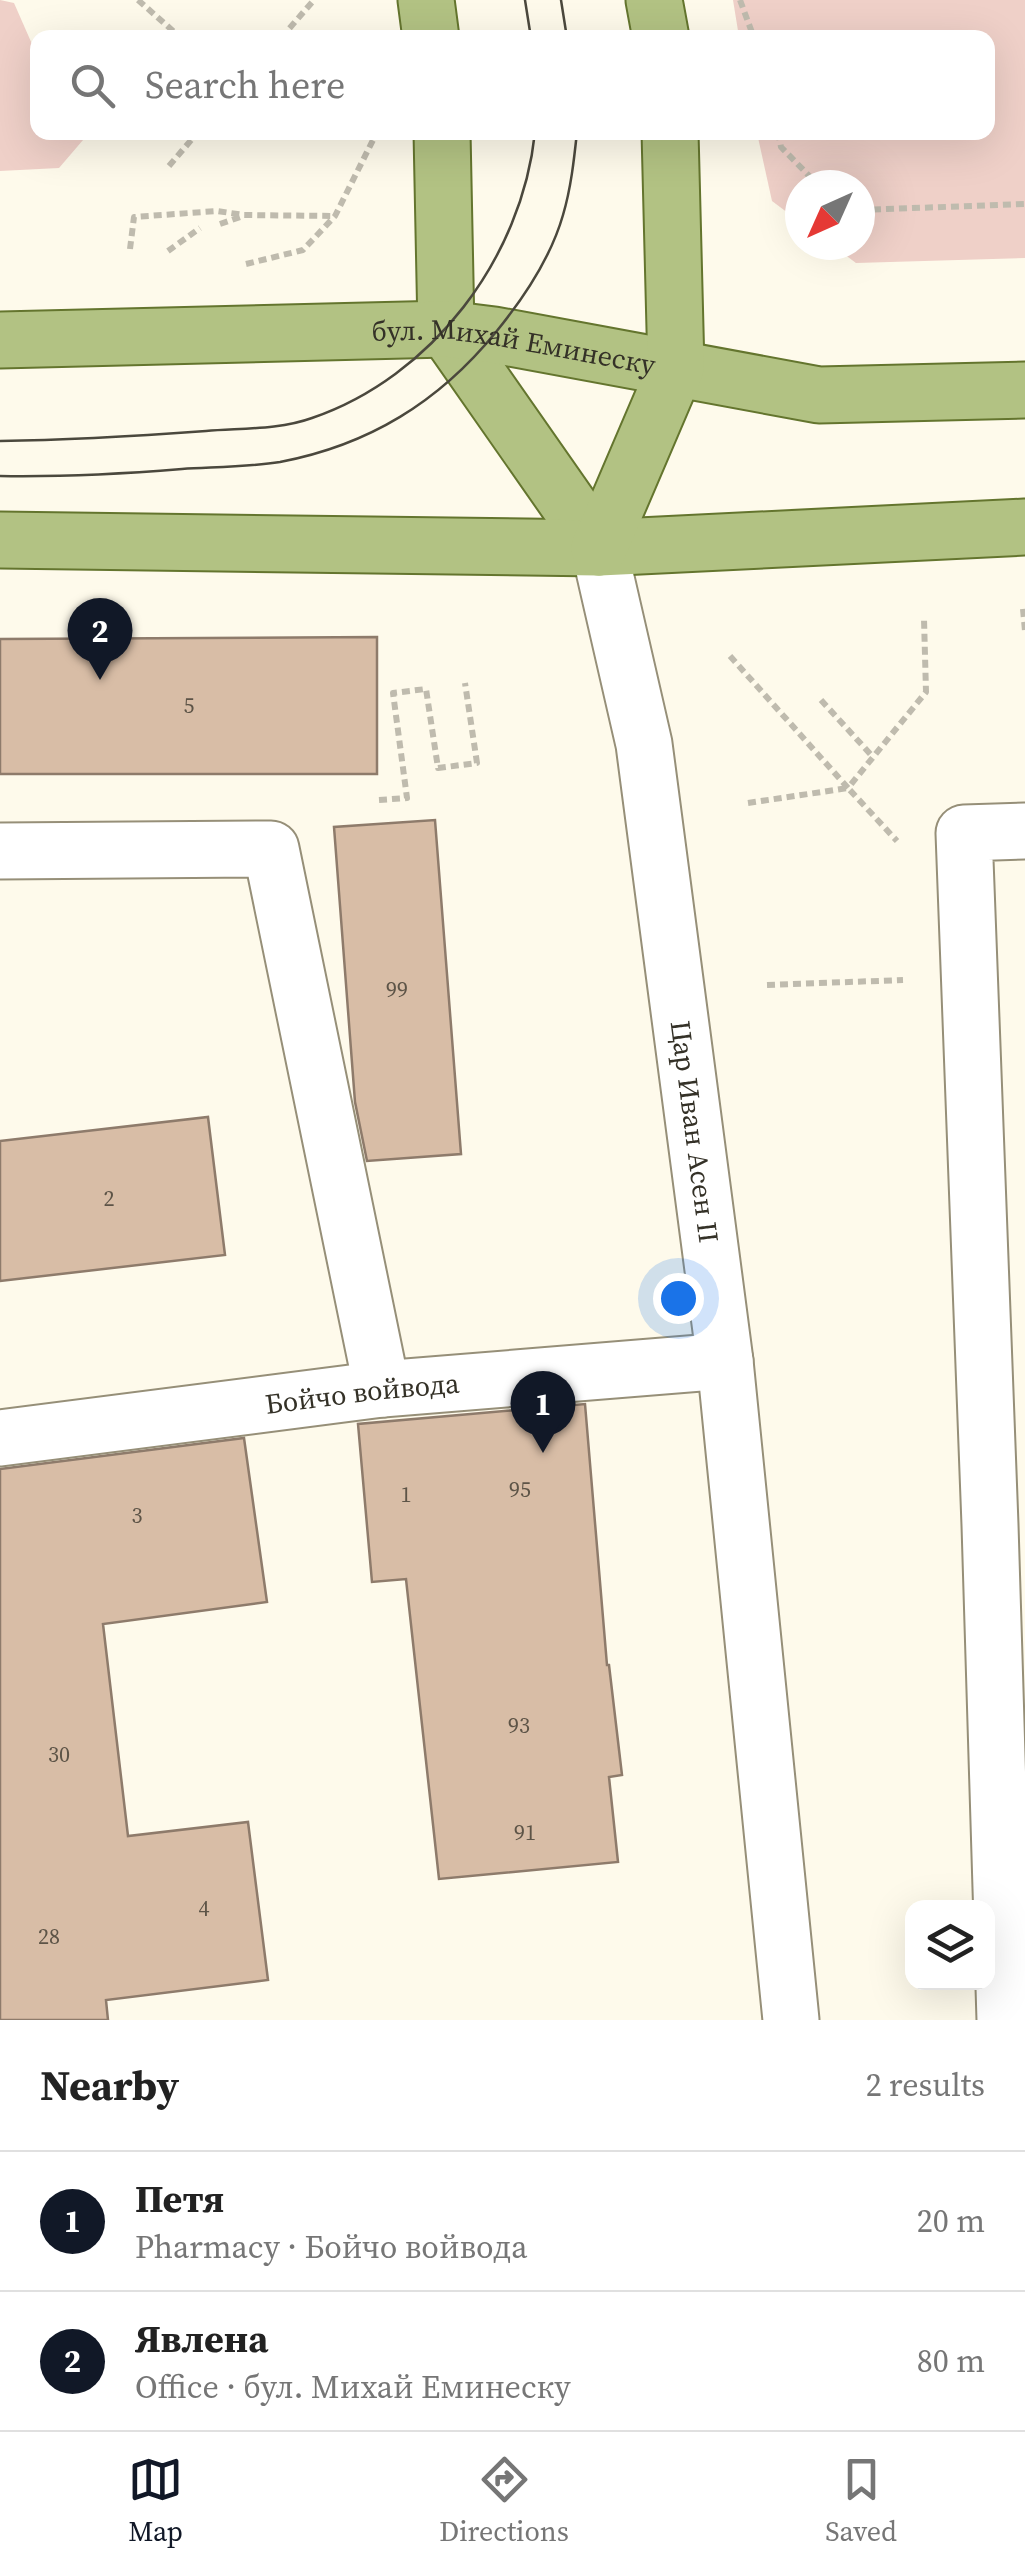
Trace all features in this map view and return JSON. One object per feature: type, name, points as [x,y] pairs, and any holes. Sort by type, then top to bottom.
[{"type":"main road","points":[[426,0],[430,30]]},
{"type":"main road","points":[[654,0],[659,30]]},
{"type":"main road","points":[[442,140],[446,329],[599,548]]},
{"type":"main road","points":[[599,548],[676,368],[670,140]]},
{"type":"main road","name":"бул. Михай Еминеску","points":[[0,340],[446,329],[819,395],[1025,390]]},
{"type":"main road","points":[[0,540],[599,548],[1025,527]]},
{"type":"street","name":"Цар Иван Асен II","points":[[599,548],[644,744],[724,1361],[791,2020]]},
{"type":"street","points":[[1005,2020],[1008,1524],[969,978],[964,833],[1025,831]]},
{"type":"street","points":[[0,851],[271,849],[382,1389]]},
{"type":"street","name":"Бойчо войвода","points":[[0,1438],[382,1389],[724,1361]]},
{"type":"path","points":[[138,0],[173,30]]},
{"type":"path","points":[[289,30],[314,0]]},
{"type":"path","points":[[740,0],[751,30]]},
{"type":"path","points":[[169,166],[191,140]]},
{"type":"path","points":[[232,267],[303,250],[335,216],[373,140]]},
{"type":"path","points":[[780,140],[781,147],[803,170]]},
{"type":"path","points":[[875,209],[1025,204]]},
{"type":"path","points":[[130,249],[134,216],[217,210],[244,215],[335,216]]},
{"type":"path","points":[[220,224],[244,215]]},
{"type":"path","points":[[168,251],[200,228]]},
{"type":"path","points":[[1023,610],[1025,631]]},
{"type":"path","points":[[748,803],[848,788],[926,692],[924,619]]},
{"type":"path","points":[[730,656],[903,848]]},
{"type":"path","points":[[380,800],[407,798],[393,694],[426,688],[438,768],[476,763],[465,683]]},
{"type":"path","points":[[820,700],[873,757]]},
{"type":"path","points":[[768,985],[969,978]]},
{"type":"shaded area","points":[[0,0],[14,3],[30,39],[30,140],[83,140],[59,168],[0,171]]},
{"type":"shaded area","points":[[733,0],[1025,0],[1025,258],[856,263],[852,260],[875,260],[875,170],[785,170],[785,211],[772,201],[759,140],[995,140],[995,30],[738,30]]},
{"type":"building","points":[[377,637],[377,774],[0,774],[0,639]]},
{"type":"building","points":[[435,820],[461,1154],[367,1161],[355,1102],[334,827]]},
{"type":"building","points":[[208,1117],[225,1255],[0,1281],[0,1141]]},
{"type":"building","points":[[585,1404],[607,1665],[622,1775],[609,1777],[618,1862],[439,1879],[406,1579],[372,1582],[358,1424]]},
{"type":"building","points":[[244,1438],[267,1602],[103,1624],[128,1836],[248,1822],[268,1980],[106,2000],[108,2020],[0,2020],[0,1469]]},
{"type":"tram line","points":[[525,0],[530,30]]},
{"type":"tram line","points":[[561,0],[566,30]]},
{"type":"tram line","points":[[0,441],[273,427],[312,418],[356,399],[396,374],[432,343],[464,307],[512,224],[527,179],[534,140]]},
{"type":"tram line","points":[[0,476],[114,474],[280,462],[343,444],[400,417],[474,357],[535,277],[563,215],[576,140]]},
{"type":"place","name":"Явлена","points":[[100,680]]},
{"type":"place","name":"Петя","points":[[543,1453]]}]
